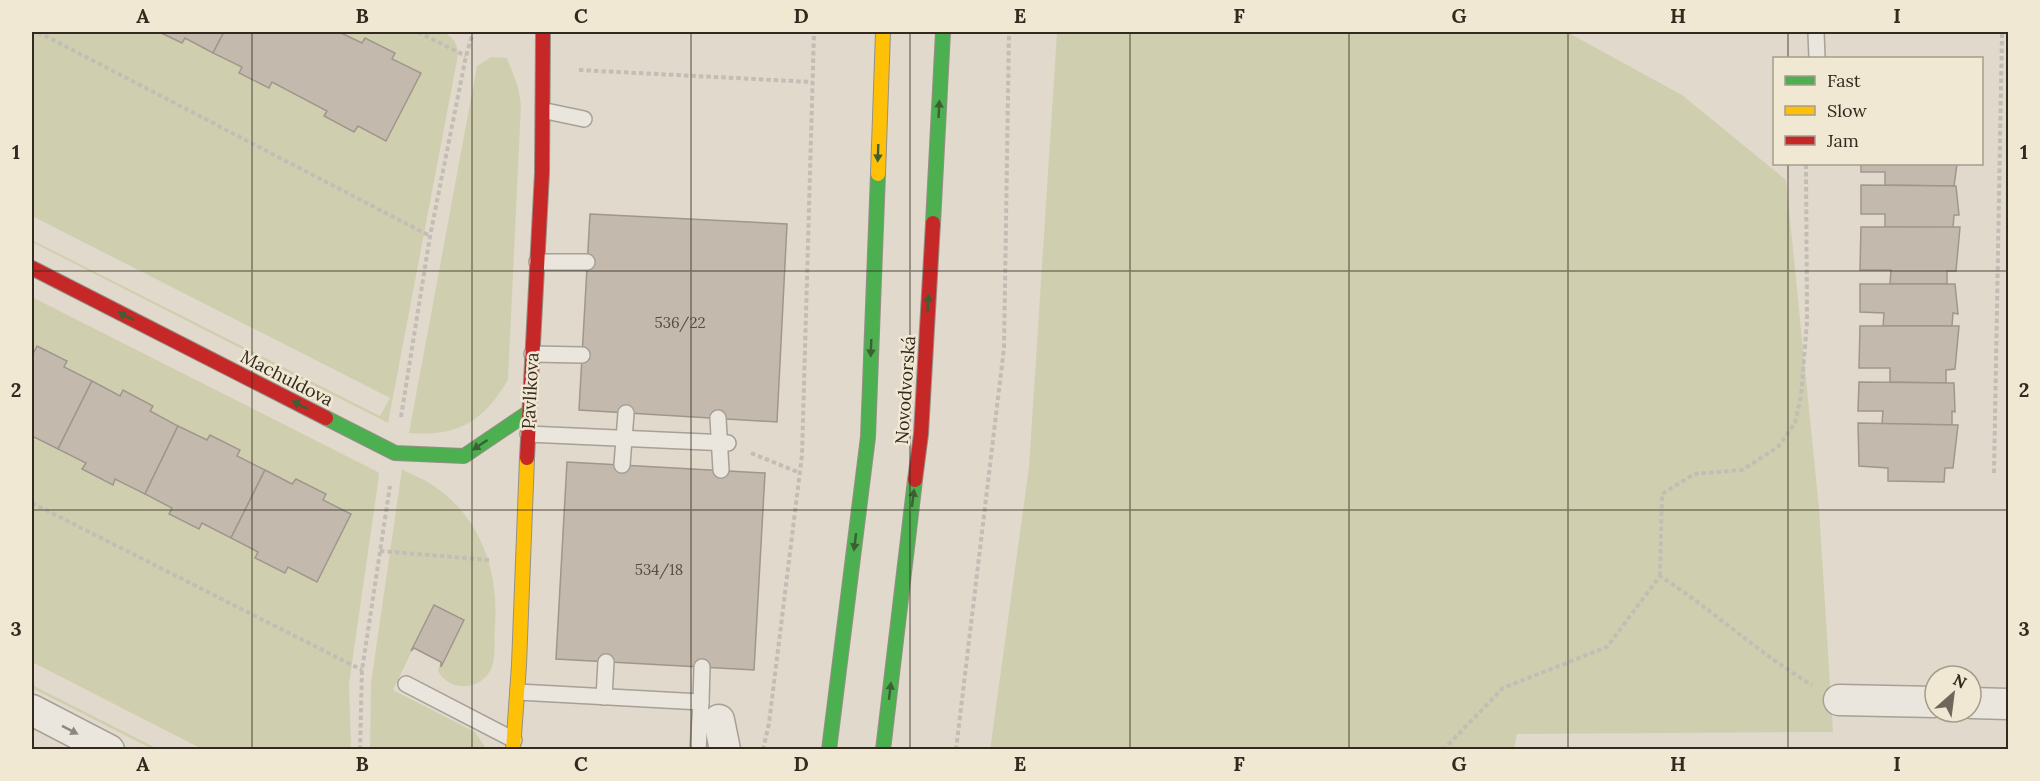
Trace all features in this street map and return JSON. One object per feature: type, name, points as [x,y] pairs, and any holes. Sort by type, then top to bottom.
[{"type":"main road","name":"Pavlíkova","points":[[513,745],[524,563],[528,412],[546,111],[543,32]]},
{"type":"main road","name":"Novodvorská","points":[[830,750],[867,437],[882,32]]},
{"type":"main road","name":"Novodvorská","points":[[883,750],[921,434],[943,32]]},
{"type":"main road","name":"Machuldova","points":[[32,268],[395,453],[464,456],[528,412]]},
{"type":"street","points":[[1839,700],[1923,702]]},
{"type":"street","points":[[1983,703],[2008,704]]},
{"type":"street","points":[[32,710],[108,750]]},
{"type":"street","points":[[710,711],[725,750]]},
{"type":"lane","points":[[1816,32],[1817,57]]},
{"type":"lane","points":[[546,111],[584,119]]},
{"type":"lane","points":[[537,262],[587,262]]},
{"type":"lane","points":[[532,354],[582,355]]},
{"type":"lane","points":[[622,465],[626,413]]},
{"type":"lane","points":[[718,418],[724,443],[721,470]]},
{"type":"lane","points":[[528,434],[724,443]]},
{"type":"lane","points":[[604,697],[606,662]]},
{"type":"lane","points":[[698,750],[710,711],[702,667]]},
{"type":"lane","points":[[406,684],[513,745]]},
{"type":"lane","points":[[518,692],[604,697],[710,711]]},
{"type":"path","points":[[38,32],[430,236]]},
{"type":"path","points":[[418,32],[466,56]]},
{"type":"path","points":[[360,750],[362,670],[395,453],[423,295],[430,236],[466,56],[473,32]]},
{"type":"path","points":[[763,750],[800,473],[814,32]]},
{"type":"path","points":[[956,750],[1004,348],[1009,32]]},
{"type":"path","points":[[1994,473],[2002,32]]},
{"type":"path","points":[[544,68],[812,82]]},
{"type":"path","points":[[1443,750],[1503,688],[1607,647],[1660,576],[1662,494],[1694,474],[1742,470],[1778,447],[1795,423],[1801,396],[1808,322],[1806,165]]},
{"type":"path","points":[[724,443],[800,473]]},
{"type":"path","points":[[32,502],[362,670]]},
{"type":"path","points":[[380,551],[524,563]]},
{"type":"path","points":[[1660,576],[1702,603],[1774,662],[1839,700]]},
{"type":"green space","points":[[32,32],[159,32],[182,43],[185,38],[242,67],[239,73],[268,88],[272,82],[327,111],[325,117],[354,132],[358,126],[386,141],[421,73],[392,59],[395,53],[366,38],[362,43],[339,32],[444,32],[452,39],[456,44],[458,55],[388,423],[32,242],[32,240],[380,416],[390,398],[32,216]]},
{"type":"green space","points":[[1057,32],[1567,32],[1682,95],[1786,180],[1819,508],[1833,732],[1517,734],[1514,750],[990,750],[1029,467]]},
{"type":"green space","points":[[491,57],[507,58],[518,87],[521,105],[508,380],[489,407],[467,424],[441,432],[409,433],[477,66]]},
{"type":"green space","points":[[32,297],[378,472],[349,684],[351,749],[202,749],[32,662],[32,436],[86,463],[83,469],[113,484],[115,479],[172,508],[170,514],[199,529],[202,523],[258,552],[255,558],[285,573],[288,567],[316,582],[351,515],[323,500],[325,494],[296,479],[292,484],[237,456],[239,449],[210,435],[207,440],[150,411],[152,405],[123,390],[120,396],[64,367],[67,361],[38,346],[34,352],[32,350]]},
{"type":"green space","points":[[402,469],[430,484],[450,499],[475,530],[484,548],[494,586],[494,652],[492,667],[481,681],[474,685],[458,686],[443,678],[438,671],[439,666],[464,621],[434,605],[393,690],[475,732],[486,749],[370,750],[371,683]]},
{"type":"green space","points":[[32,685],[158,749],[152,749],[32,688]]},
{"type":"building","points":[[159,32],[224,32],[213,53],[185,38],[182,43]]},
{"type":"building","points":[[224,32],[339,32],[362,43],[365,38],[395,53],[392,59],[421,73],[386,141],[358,126],[354,132],[324,116],[327,111],[272,82],[269,88],[239,73],[242,67],[213,53]]},
{"type":"building","points":[[1861,165],[1957,165],[1954,186],[1885,185],[1885,172],[1861,172]]},
{"type":"building","points":[[1861,185],[1956,186],[1959,215],[1954,215],[1953,228],[1885,227],[1885,214],[1861,214]]},
{"type":"building","points":[[590,214],[787,224],[777,422],[579,410]]},
{"type":"building","points":[[1861,227],[1960,227],[1956,271],[1947,271],[1947,284],[1890,284],[1891,270],[1860,270]]},
{"type":"building","points":[[1860,284],[1955,284],[1958,314],[1953,313],[1952,326],[1883,326],[1884,313],[1860,312]]},
{"type":"building","points":[[1860,326],[1959,326],[1955,369],[1946,370],[1946,383],[1890,382],[1890,368],[1859,368]]},
{"type":"building","points":[[37,346],[67,361],[64,367],[92,381],[58,449],[32,436],[32,350],[34,352]]},
{"type":"building","points":[[92,381],[120,396],[123,390],[153,406],[150,411],[178,426],[145,494],[115,479],[113,485],[82,469],[86,463],[58,449]]},
{"type":"building","points":[[1859,382],[1954,383],[1955,412],[1952,411],[1952,425],[1882,424],[1883,411],[1858,411]]},
{"type":"building","points":[[1858,423],[1958,425],[1953,468],[1945,468],[1944,482],[1888,481],[1888,468],[1859,466]]},
{"type":"building","points":[[178,426],[207,440],[210,435],[240,450],[237,456],[265,470],[231,538],[202,523],[199,529],[169,514],[172,508],[145,494]]},
{"type":"building","points":[[567,462],[765,473],[754,670],[556,659]]},
{"type":"building","points":[[265,470],[292,484],[296,479],[326,494],[323,500],[351,514],[317,582],[288,567],[285,573],[255,558],[258,552],[231,538]]},
{"type":"building","points":[[434,605],[464,620],[441,667],[441,662],[414,648],[411,651]]},
{"type":"traffic: fast","points":[[933,223],[943,32]]},
{"type":"traffic: fast","points":[[829,750],[868,437],[878,174]]},
{"type":"traffic: fast","points":[[326,418],[395,453],[464,456],[529,412]]},
{"type":"traffic: fast","points":[[883,750],[915,480]]},
{"type":"traffic: slow","points":[[878,174],[883,32]]},
{"type":"traffic: slow","points":[[513,750],[519,665],[527,458]]},
{"type":"traffic: jam","points":[[527,458],[542,173],[543,32]]},
{"type":"traffic: jam","points":[[915,480],[921,434],[933,223]]},
{"type":"traffic: jam","points":[[32,268],[326,418]]}]
